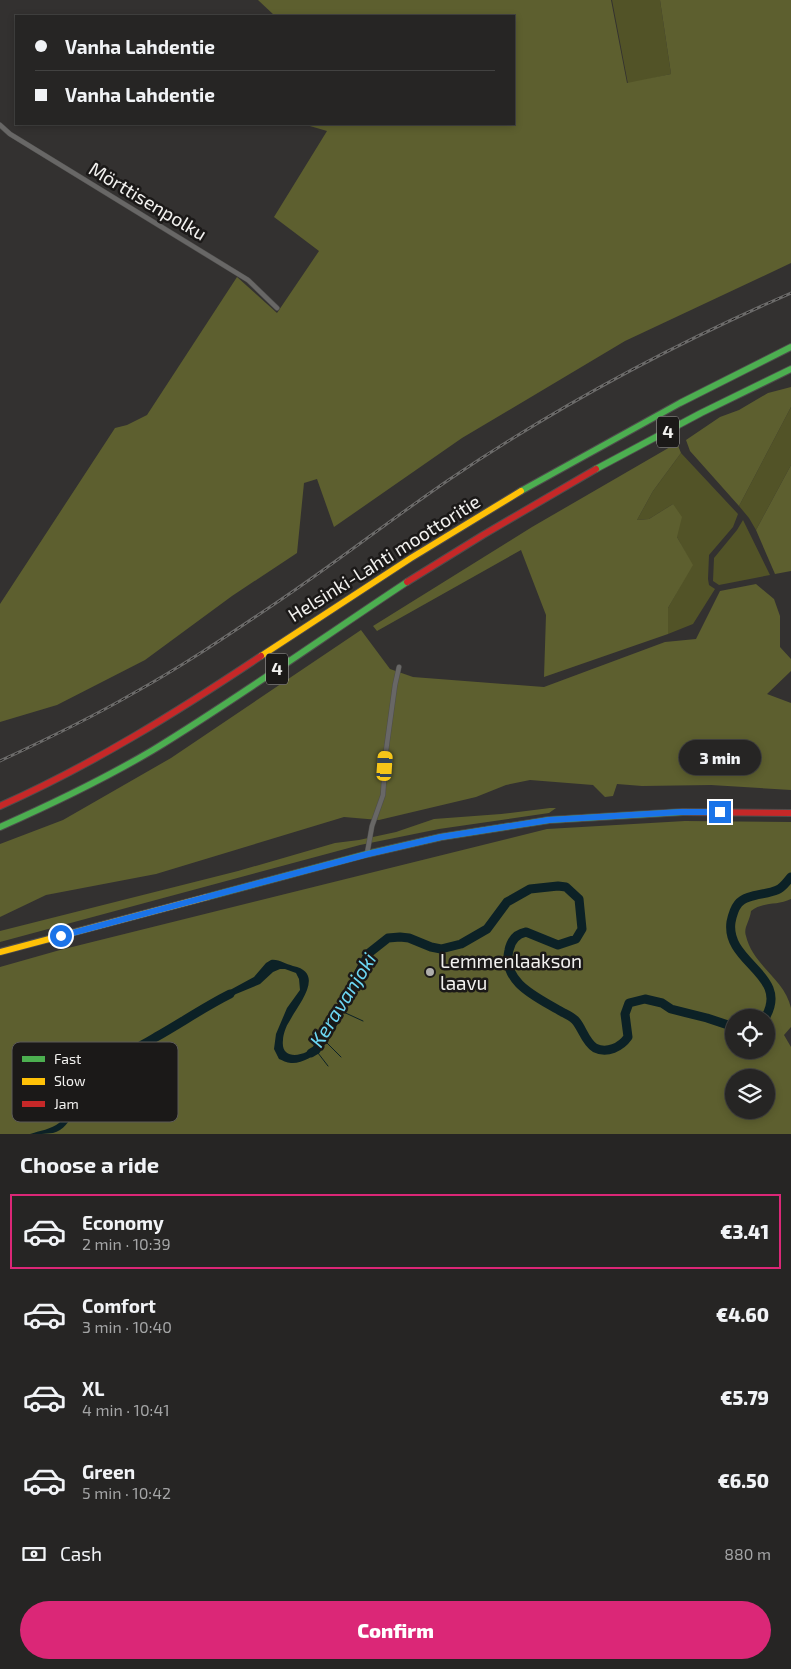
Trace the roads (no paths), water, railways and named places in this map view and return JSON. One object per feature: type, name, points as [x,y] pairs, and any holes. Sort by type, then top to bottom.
[{"type":"main road","name":"Helsinki-Lahti moottoritie","points":[[0,806],[79,768],[139,734],[416,554],[537,481],[632,427],[729,376],[791,347]]},
{"type":"main road","name":"Helsinki-Lahti moottoritie","points":[[0,827],[88,785],[150,751],[209,715],[349,620],[435,565],[547,498],[738,394],[791,369]]},
{"type":"main road","points":[[0,952],[368,854],[441,837],[549,820],[680,812],[791,813]]},
{"type":"street","name":"Mörttisenpolku","points":[[0,125],[10,134],[248,280],[277,308]]},
{"type":"street","points":[[368,854],[372,826],[383,795],[386,751],[399,666]]},
{"type":"water","points":[[271,960],[303,970],[308,975],[307,991],[288,1024],[283,1038],[283,1047],[290,1054],[295,1055],[307,1052],[316,1045],[321,1049],[312,1057],[303,1061],[289,1063],[279,1059],[274,1049],[276,1034],[287,1008],[300,990],[299,979],[296,973],[280,969],[273,972],[260,984],[222,1002],[219,996],[254,977]]},
{"type":"water","points":[[68,1122],[60,1130],[53,1133],[30,1134],[49,1128],[59,1123]]},
{"type":"waterway","name":"Keravanjoki","points":[[769,1009],[771,1003],[770,991],[756,969],[737,948],[732,936],[731,922],[738,904],[751,896],[779,889],[791,877]]},
{"type":"waterway","name":"Keravanjoki","points":[[311,1053],[316,1050],[330,1029],[369,953],[388,938],[409,938],[441,949],[461,944],[487,929],[507,902],[530,889],[558,886],[566,887],[579,899],[582,929],[576,939],[558,945],[526,932],[522,933],[514,938],[511,943],[508,962],[511,972],[524,988],[573,1019],[595,1048],[609,1050],[622,1044],[628,1037],[625,1014],[629,1003],[645,999],[662,1003],[671,1009],[725,1024]]},
{"type":"waterway","name":"Keravanjoki","points":[[147,1042],[230,994]]},
{"type":"waterway","points":[[339,1010],[363,1021]]},
{"type":"waterway","points":[[323,1039],[341,1057]]},
{"type":"waterway","points":[[318,1053],[328,1066]]},
{"type":"railway","points":[[0,761],[100,712],[186,662],[295,590],[450,479],[532,426],[659,355],[791,293]]},
{"type":"place","name":"Lemmenlaakson laavu","points":[[430,972]]}]
